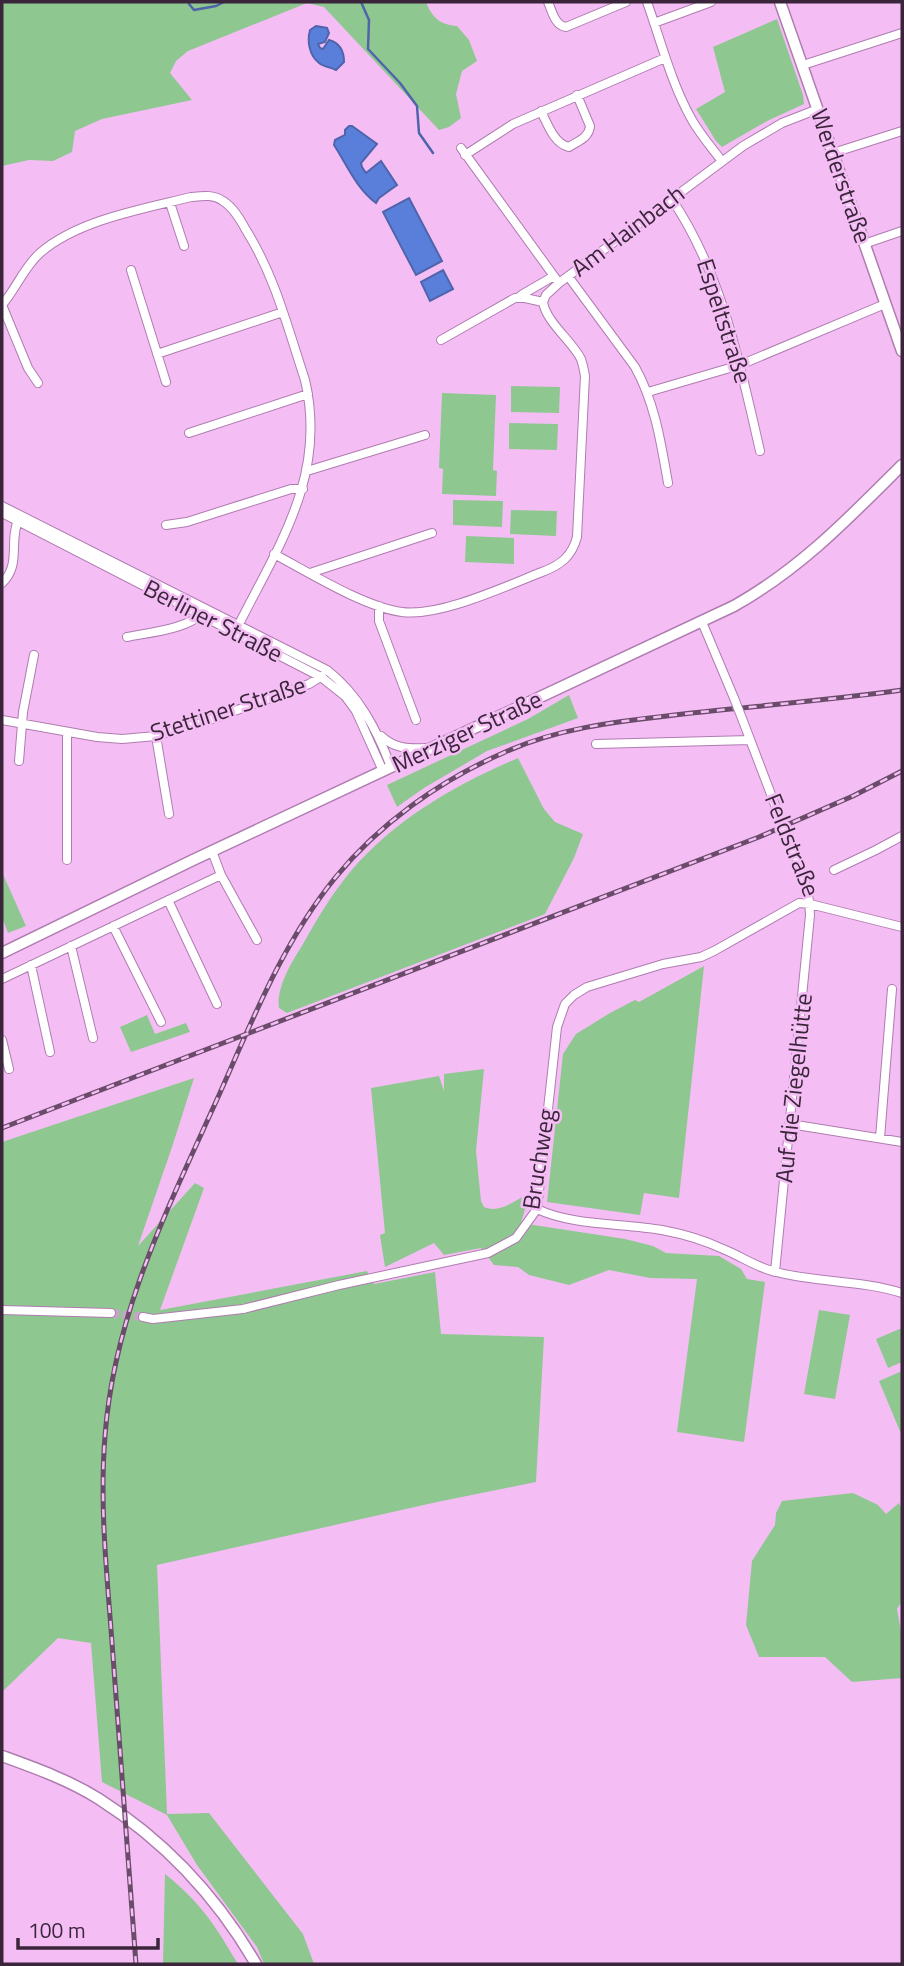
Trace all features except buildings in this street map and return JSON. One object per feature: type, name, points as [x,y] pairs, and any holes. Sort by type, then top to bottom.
[{"type":"main road","name":"Werderstraße","points":[[780,2],[902,351]]},
{"type":"main road","name":"Merziger Straße","points":[[2,953],[212,851],[702,622],[755,594],[829,538],[902,465]]},
{"type":"main road","points":[[2,1756],[69,1783],[98,1798],[136,1825],[191,1874],[239,1935],[256,1964]]},
{"type":"street","points":[[548,2],[557,23],[566,27],[626,2]]},
{"type":"street","points":[[647,2],[681,99],[692,121],[721,160]]},
{"type":"street","points":[[654,23],[711,2]]},
{"type":"street","points":[[803,65],[902,33]]},
{"type":"street","points":[[520,297],[556,280],[463,151],[541,111],[665,58]]},
{"type":"street","points":[[541,111],[557,141],[569,147],[584,138],[590,130],[578,95]]},
{"type":"street","name":"Am Hainbach","points":[[544,302],[556,280],[568,276],[721,160],[764,133],[818,109]]},
{"type":"street","points":[[833,153],[902,131]]},
{"type":"street","points":[[38,383],[28,368],[2,305],[39,254],[61,238],[92,224],[191,197],[215,197],[232,209],[264,260],[283,312],[308,394],[310,425],[307,471],[294,515],[237,629]]},
{"type":"street","name":"Espeltstraße","points":[[671,198],[685,219],[711,273],[740,365],[760,451]]},
{"type":"street","points":[[170,202],[184,246]]},
{"type":"street","points":[[864,244],[902,231]]},
{"type":"street","points":[[131,270],[166,382]]},
{"type":"street","points":[[568,276],[635,367],[648,392],[668,483]]},
{"type":"street","points":[[274,554],[365,601],[402,612],[433,611],[451,606],[555,568],[570,555],[577,537],[579,511],[585,376],[582,362],[547,313],[544,302],[520,297],[441,340]]},
{"type":"street","points":[[648,392],[740,365],[885,304]]},
{"type":"street","points":[[157,354],[283,312]]},
{"type":"street","points":[[189,433],[308,394]]},
{"type":"street","points":[[307,471],[425,435]]},
{"type":"street","points":[[166,525],[187,522],[290,489],[303,489]]},
{"type":"street","name":"Berliner Straße","points":[[2,506],[19,518],[324,673],[351,692],[362,707],[376,731],[387,769]]},
{"type":"street","name":"Berliner Straße","points":[[2,513],[19,518]]},
{"type":"street","points":[[2,583],[13,568],[15,528],[19,518]]},
{"type":"street","points":[[310,573],[432,533]]},
{"type":"street","points":[[379,606],[379,621],[416,720]]},
{"type":"street","points":[[127,637],[191,622],[202,612]]},
{"type":"street","name":"Feldstraße","points":[[702,622],[805,878],[810,904],[902,928]]},
{"type":"street","points":[[19,761],[33,655]]},
{"type":"street","name":"Berliner Straße","points":[[324,673],[356,711],[387,769]]},
{"type":"street","name":"Stettiner Straße","points":[[2,720],[122,739],[156,736],[204,722],[309,684],[324,673]]},
{"type":"street","name":"Berliner Straße","points":[[376,731],[395,746],[414,749],[434,747]]},
{"type":"street","points":[[67,732],[67,860]]},
{"type":"street","points":[[156,736],[169,814]]},
{"type":"street","points":[[596,744],[750,740]]},
{"type":"street","points":[[834,870],[902,836]]},
{"type":"street","points":[[212,851],[221,875],[257,940]]},
{"type":"street","points":[[2,979],[221,875]]},
{"type":"street","points":[[168,900],[217,1004]]},
{"type":"street","name":"Bruchweg","points":[[144,1317],[153,1319],[243,1310],[338,1285],[488,1253],[516,1238],[537,1209],[557,1027],[565,1004],[587,987],[663,964],[701,957],[799,903],[810,904]]},
{"type":"street","name":"Auf die Ziegelhütte","points":[[775,1272],[810,904]]},
{"type":"street","points":[[113,926],[161,1022]]},
{"type":"street","points":[[71,946],[93,1038]]},
{"type":"street","points":[[31,965],[50,1052]]},
{"type":"street","points":[[880,1138],[892,989]]},
{"type":"street","points":[[2,1040],[9,1069]]},
{"type":"street","points":[[790,1124],[902,1142]]},
{"type":"street","points":[[537,1209],[559,1218],[636,1226],[693,1237],[775,1272],[792,1276],[874,1285],[902,1293]]},
{"type":"street","points":[[2,1310],[111,1313]]},
{"type":"green space","points":[[2,2],[426,2],[438,20],[457,26],[469,40],[477,61],[462,71],[456,94],[461,118],[449,127],[439,130],[324,7],[307,3],[188,51],[176,61],[170,73],[192,100],[102,119],[75,131],[72,152],[53,161],[29,160],[2,166]]},
{"type":"green space","points":[[777,19],[804,104],[767,121],[722,147],[696,109],[725,92],[713,47]]},
{"type":"green space","points":[[511,386],[560,387],[559,413],[511,412]]},
{"type":"green space","points":[[442,393],[496,395],[493,470],[497,471],[496,496],[442,494],[443,469],[439,468]]},
{"type":"green space","points":[[509,423],[558,424],[557,450],[509,449]]},
{"type":"green space","points":[[453,500],[503,501],[502,527],[453,525]]},
{"type":"green space","points":[[511,510],[557,511],[556,536],[510,534]]},
{"type":"green space","points":[[466,536],[514,538],[514,564],[465,562]]},
{"type":"green space","points":[[569,695],[578,718],[487,751],[397,807],[387,785],[528,719]]},
{"type":"green space","points":[[518,758],[544,809],[555,822],[583,834],[574,858],[545,914],[287,1013],[279,1008],[282,983],[294,959],[337,889],[368,853],[427,805]]},
{"type":"green space","points":[[2,872],[26,926],[8,933],[2,917]]},
{"type":"green space","points":[[704,966],[679,1198],[644,1193],[640,1215],[547,1202],[563,1054],[576,1034],[610,1013],[635,1000],[639,1002]]},
{"type":"green space","points":[[147,1015],[155,1034],[186,1023],[190,1032],[131,1052],[120,1027]]},
{"type":"green space","points":[[484,1069],[476,1151],[481,1201],[484,1207],[496,1209],[530,1192],[521,1223],[625,1239],[653,1246],[666,1253],[719,1256],[741,1269],[747,1279],[765,1282],[744,1442],[677,1432],[697,1279],[650,1278],[609,1270],[569,1285],[529,1275],[518,1267],[494,1265],[481,1248],[444,1255],[434,1243],[385,1267],[380,1235],[385,1233],[371,1088],[439,1076],[444,1091],[444,1074]]},
{"type":"green space","points":[[194,1078],[138,1246],[195,1183],[204,1188],[160,1310],[367,1271],[374,1284],[435,1272],[441,1334],[544,1337],[536,1482],[157,1565],[167,1814],[209,1813],[303,1934],[314,1964],[264,1964],[257,1947],[197,1865],[167,1815],[102,1782],[91,1643],[58,1638],[2,1692],[2,1142]]},
{"type":"green space","points":[[819,1310],[850,1315],[835,1399],[804,1394]]},
{"type":"green space","points":[[902,1328],[902,1362],[888,1368],[876,1339]]},
{"type":"green space","points":[[902,1371],[902,1436],[879,1381]]},
{"type":"green space","points":[[853,1493],[878,1505],[886,1514],[899,1503],[902,1509],[902,1601],[897,1609],[902,1637],[902,1678],[852,1682],[825,1657],[759,1657],[746,1625],[752,1561],[775,1525],[776,1513],[782,1501]]},
{"type":"green space","points":[[165,1874],[206,1915],[238,1964],[163,1964]]},
{"type":"water","points":[[316,26],[327,28],[329,33],[325,42],[318,44],[320,48],[323,49],[329,40],[339,45],[342,51],[344,62],[336,70],[319,63],[311,52],[309,34]]},
{"type":"water","points":[[349,126],[377,144],[361,163],[366,173],[381,161],[397,185],[376,203],[357,183],[334,145],[335,140],[345,135]]},
{"type":"water","points":[[409,198],[442,261],[416,275],[383,212]]},
{"type":"water","points":[[443,270],[453,289],[430,301],[421,282]]},
{"type":"waterway","points":[[189,4],[194,10],[224,2]]},
{"type":"waterway","points":[[361,2],[369,20],[368,49],[400,83],[417,106],[419,133],[433,153]]},
{"type":"tunnel","points":[[111,1313],[143,1317]]},
{"type":"railway","points":[[136,1964],[104,1519],[103,1464],[110,1391],[132,1303],[163,1219],[256,1011],[300,928],[352,858],[391,822],[456,777],[524,744],[568,731],[614,723],[902,690]]},
{"type":"railway","points":[[2,1128],[759,837],[853,796],[902,771]]}]
